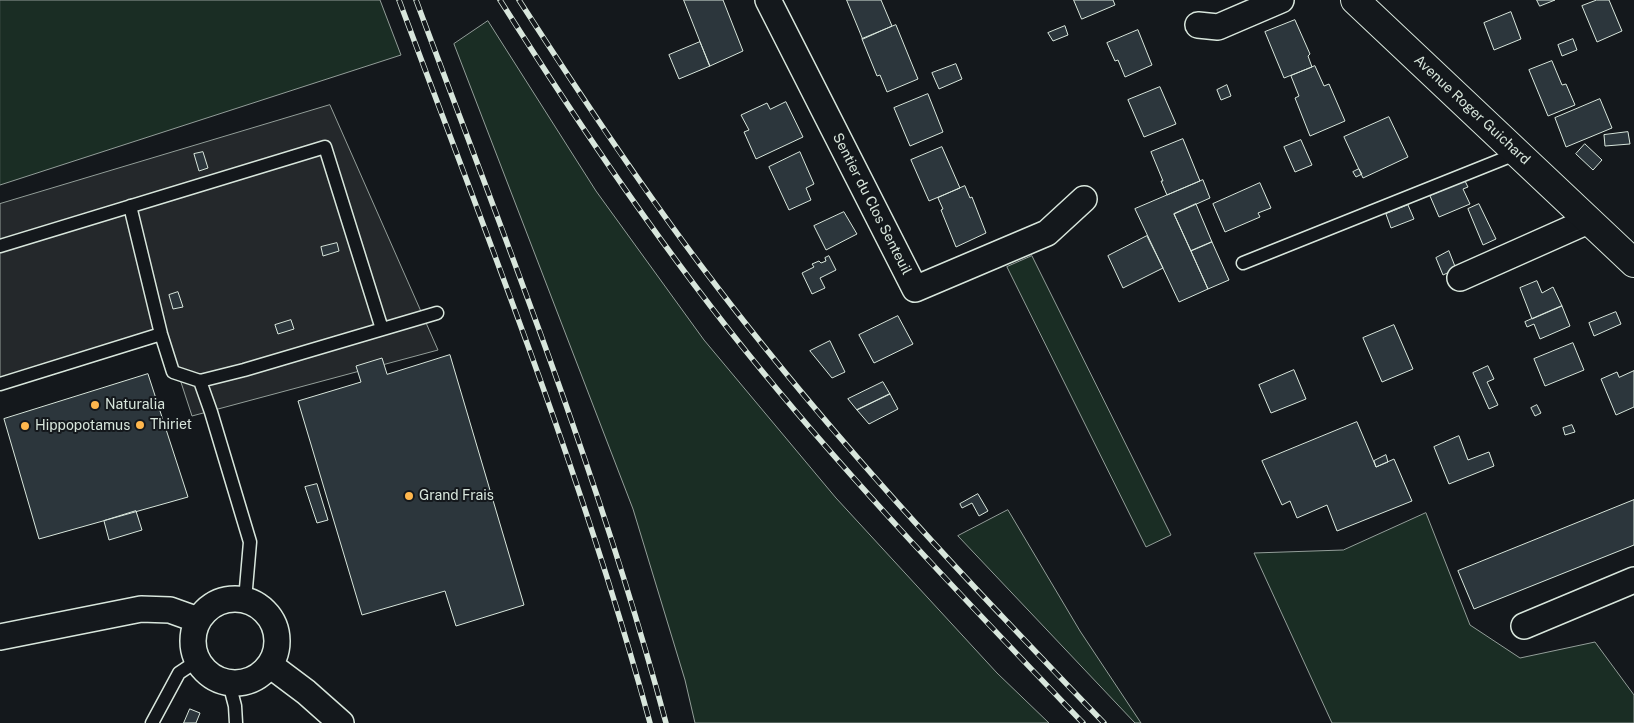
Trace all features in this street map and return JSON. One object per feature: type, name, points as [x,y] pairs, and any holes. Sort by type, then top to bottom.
[{"type":"main road","name":"Avenue Roger Guichard","points":[[1355,0],[1634,263]]},
{"type":"street","name":"Sentier du Clos Senteuil","points":[[768,0],[915,289],[1047,233],[1084,199]]},
{"type":"street","points":[[1198,25],[1218,27],[1281,0]]},
{"type":"street","points":[[1460,278],[1588,220]]},
{"type":"street","points":[[1524,626],[1633,581]]},
{"type":"street","points":[[231,599],[245,600],[258,605],[268,614],[275,626],[276,652],[270,665],[262,674],[252,680],[230,683],[216,679],[205,670],[197,659],[193,646],[194,633],[198,620],[207,609],[218,602],[231,599]]},
{"type":"street","points":[[0,637],[141,609],[170,610],[198,620]]},
{"type":"street","points":[[270,665],[306,692],[341,723]]},
{"type":"lane","points":[[0,246],[325,148],[382,329]]},
{"type":"lane","points":[[1243,263],[1518,153]]},
{"type":"lane","points":[[130,206],[161,334],[173,372],[200,381],[244,370],[437,313]]},
{"type":"lane","points":[[0,384],[161,334]]},
{"type":"lane","points":[[200,381],[250,542],[245,600]]},
{"type":"lane","points":[[152,723],[179,673],[197,659]]},
{"type":"lane","points":[[230,683],[235,706],[236,723]]},
{"type":"green space","points":[[0,0],[380,0],[401,55],[0,185]]},
{"type":"green space","points":[[488,21],[596,191],[704,340],[836,498],[997,673],[1049,723],[695,723],[685,680],[633,509],[454,44]]},
{"type":"green space","points":[[1032,256],[1171,535],[1146,547],[1007,267]]},
{"type":"green space","points":[[1008,510],[1080,631],[1141,723],[1135,723],[958,536]]},
{"type":"green space","points":[[1426,513],[1470,625],[1520,658],[1595,642],[1634,695],[1634,723],[1332,723],[1254,553],[1343,550]]},
{"type":"shaded area","points":[[330,105],[438,350],[192,416],[177,370],[161,341],[0,390],[0,204]]},
{"type":"building","points":[[684,0],[723,0],[743,51],[710,66]]},
{"type":"building","points":[[847,0],[881,0],[892,26],[863,39]]},
{"type":"building","points":[[1074,0],[1113,0],[1115,5],[1082,19]]},
{"type":"building","points":[[1537,0],[1555,0],[1540,6]]},
{"type":"building","points":[[1597,0],[1609,0],[1622,31],[1597,42],[1582,6]]},
{"type":"building","points":[[1511,12],[1521,39],[1494,50],[1484,23]]},
{"type":"building","points":[[1295,20],[1310,54],[1308,56],[1312,67],[1284,78],[1265,32]]},
{"type":"building","points":[[896,25],[918,79],[887,92],[880,75],[877,76],[862,39]]},
{"type":"building","points":[[1065,26],[1068,35],[1053,41],[1048,33]]},
{"type":"building","points":[[1138,30],[1152,65],[1125,77],[1118,60],[1115,61],[1107,43]]},
{"type":"building","points":[[1573,39],[1577,50],[1562,56],[1558,45]]},
{"type":"building","points":[[700,42],[710,66],[679,79],[669,55]]},
{"type":"building","points":[[1552,61],[1562,85],[1566,84],[1575,105],[1548,116],[1529,70]]},
{"type":"building","points":[[956,64],[962,79],[939,89],[932,73]]},
{"type":"building","points":[[1315,66],[1324,86],[1329,84],[1345,121],[1310,136],[1295,98],[1299,96],[1291,76]]},
{"type":"building","points":[[1227,85],[1231,96],[1221,100],[1217,90]]},
{"type":"building","points":[[1160,87],[1176,124],[1144,137],[1128,100]]},
{"type":"building","points":[[928,94],[943,132],[910,146],[894,108]]},
{"type":"building","points":[[1600,99],[1612,128],[1566,147],[1555,118]]},
{"type":"building","points":[[786,102],[803,137],[756,159],[744,132],[749,130],[741,115],[767,103],[770,109]]},
{"type":"building","points":[[1389,117],[1408,157],[1363,178],[1344,137]]},
{"type":"building","points":[[1628,132],[1630,144],[1605,146],[1604,135]]},
{"type":"building","points":[[1183,139],[1200,181],[1167,195],[1151,152]]},
{"type":"building","points":[[1301,140],[1312,165],[1295,172],[1284,147]]},
{"type":"building","points":[[1585,144],[1602,160],[1593,170],[1576,154]]},
{"type":"building","points":[[942,147],[960,188],[929,201],[911,160]]},
{"type":"building","points":[[203,152],[208,168],[199,171],[194,154]]},
{"type":"building","points":[[800,152],[814,184],[806,188],[811,200],[789,210],[769,167]]},
{"type":"building","points":[[1359,169],[1362,174],[1356,177],[1353,172]]},
{"type":"building","points":[[1203,180],[1210,198],[1174,214],[1208,289],[1179,302],[1135,209]]},
{"type":"building","points":[[1465,181],[1468,187],[1463,189],[1470,204],[1439,217],[1430,196]]},
{"type":"building","points":[[1260,183],[1271,208],[1258,213],[1260,217],[1225,232],[1213,204]]},
{"type":"building","points":[[965,186],[970,198],[972,197],[986,233],[956,247],[938,198]]},
{"type":"building","points":[[1196,204],[1212,242],[1191,251],[1174,214]]},
{"type":"building","points":[[1479,204],[1496,239],[1483,245],[1468,209]]},
{"type":"building","points":[[1408,205],[1414,219],[1391,228],[1386,214]]},
{"type":"building","points":[[844,212],[857,234],[826,250],[814,226]]},
{"type":"building","points":[[1147,236],[1163,268],[1123,288],[1108,256]]},
{"type":"building","points":[[1212,242],[1229,280],[1208,289],[1191,251]]},
{"type":"building","points":[[337,243],[339,251],[323,256],[321,247]]},
{"type":"building","points":[[1449,251],[1456,269],[1443,275],[1436,258]]},
{"type":"building","points":[[829,256],[836,270],[820,278],[825,288],[812,294],[802,273],[814,267],[812,264],[826,261],[825,258]]},
{"type":"building","points":[[1537,281],[1542,293],[1553,287],[1562,306],[1532,319],[1520,288]]},
{"type":"building","points":[[178,292],[183,307],[173,309],[169,295]]},
{"type":"building","points":[[1562,306],[1570,326],[1540,339],[1534,324],[1527,327],[1525,322]]},
{"type":"building","points":[[1616,312],[1621,324],[1594,336],[1589,323]]},
{"type":"building","points":[[898,316],[913,344],[874,363],[859,335]]},
{"type":"building","points":[[291,320],[294,329],[278,334],[275,325]]},
{"type":"building","points":[[1394,325],[1413,369],[1382,382],[1363,338]]},
{"type":"building","points":[[830,341],[845,372],[832,378],[810,351]]},
{"type":"building","points":[[1573,343],[1584,370],[1545,386],[1534,359]]},
{"type":"building","name":"Grand Frais","points":[[450,355],[524,605],[456,626],[445,591],[362,615],[298,401],[361,382],[356,366],[382,358],[387,374]]},
{"type":"building","points":[[1488,366],[1494,379],[1487,382],[1498,405],[1489,409],[1473,373]]},
{"type":"building","points":[[1294,370],[1306,399],[1271,413],[1259,385]]},
{"type":"building","points":[[1634,371],[1634,407],[1616,415],[1601,379],[1617,372],[1619,377]]},
{"type":"building","points":[[148,374],[188,497],[39,539],[4,419]]},
{"type":"building","points":[[883,382],[890,394],[857,410],[848,399]]},
{"type":"building","points":[[890,394],[898,409],[869,424],[857,410]]},
{"type":"building","points":[[1537,405],[1541,413],[1535,416],[1531,408]]},
{"type":"building","points":[[1357,422],[1376,467],[1394,459],[1412,501],[1337,531],[1327,505],[1297,518],[1290,501],[1282,505],[1262,461]]},
{"type":"building","points":[[1572,425],[1575,432],[1565,435],[1563,428]]},
{"type":"building","points":[[1459,436],[1468,460],[1489,452],[1494,466],[1449,484],[1434,447]]},
{"type":"building","points":[[1386,455],[1388,462],[1376,467],[1374,461]]},
{"type":"building","points":[[317,484],[328,520],[317,523],[305,487]]},
{"type":"building","points":[[978,494],[988,511],[979,516],[972,503],[962,508],[960,504]]},
{"type":"building","points":[[1634,500],[1634,545],[1474,609],[1458,571]]},
{"type":"building","points":[[136,511],[142,530],[109,540],[104,521]]},
{"type":"building","points":[[190,709],[200,713],[196,723],[184,723]]},
{"type":"railway","points":[[399,0],[565,449],[624,631],[650,723]]},
{"type":"railway","points":[[416,0],[550,359],[612,540],[666,723]]},
{"type":"railway","points":[[500,0],[625,190],[692,282],[762,371],[879,506],[1083,723]]},
{"type":"railway","points":[[519,0],[654,202],[772,356],[920,528],[1104,723]]},
{"type":"place","name":"Naturalia","points":[[95,405]]},
{"type":"place","name":"Thiriet","points":[[140,425]]},
{"type":"place","name":"Hippopotamus","points":[[25,426]]},
{"type":"place","name":"Grand Frais","points":[[409,496]]}]
